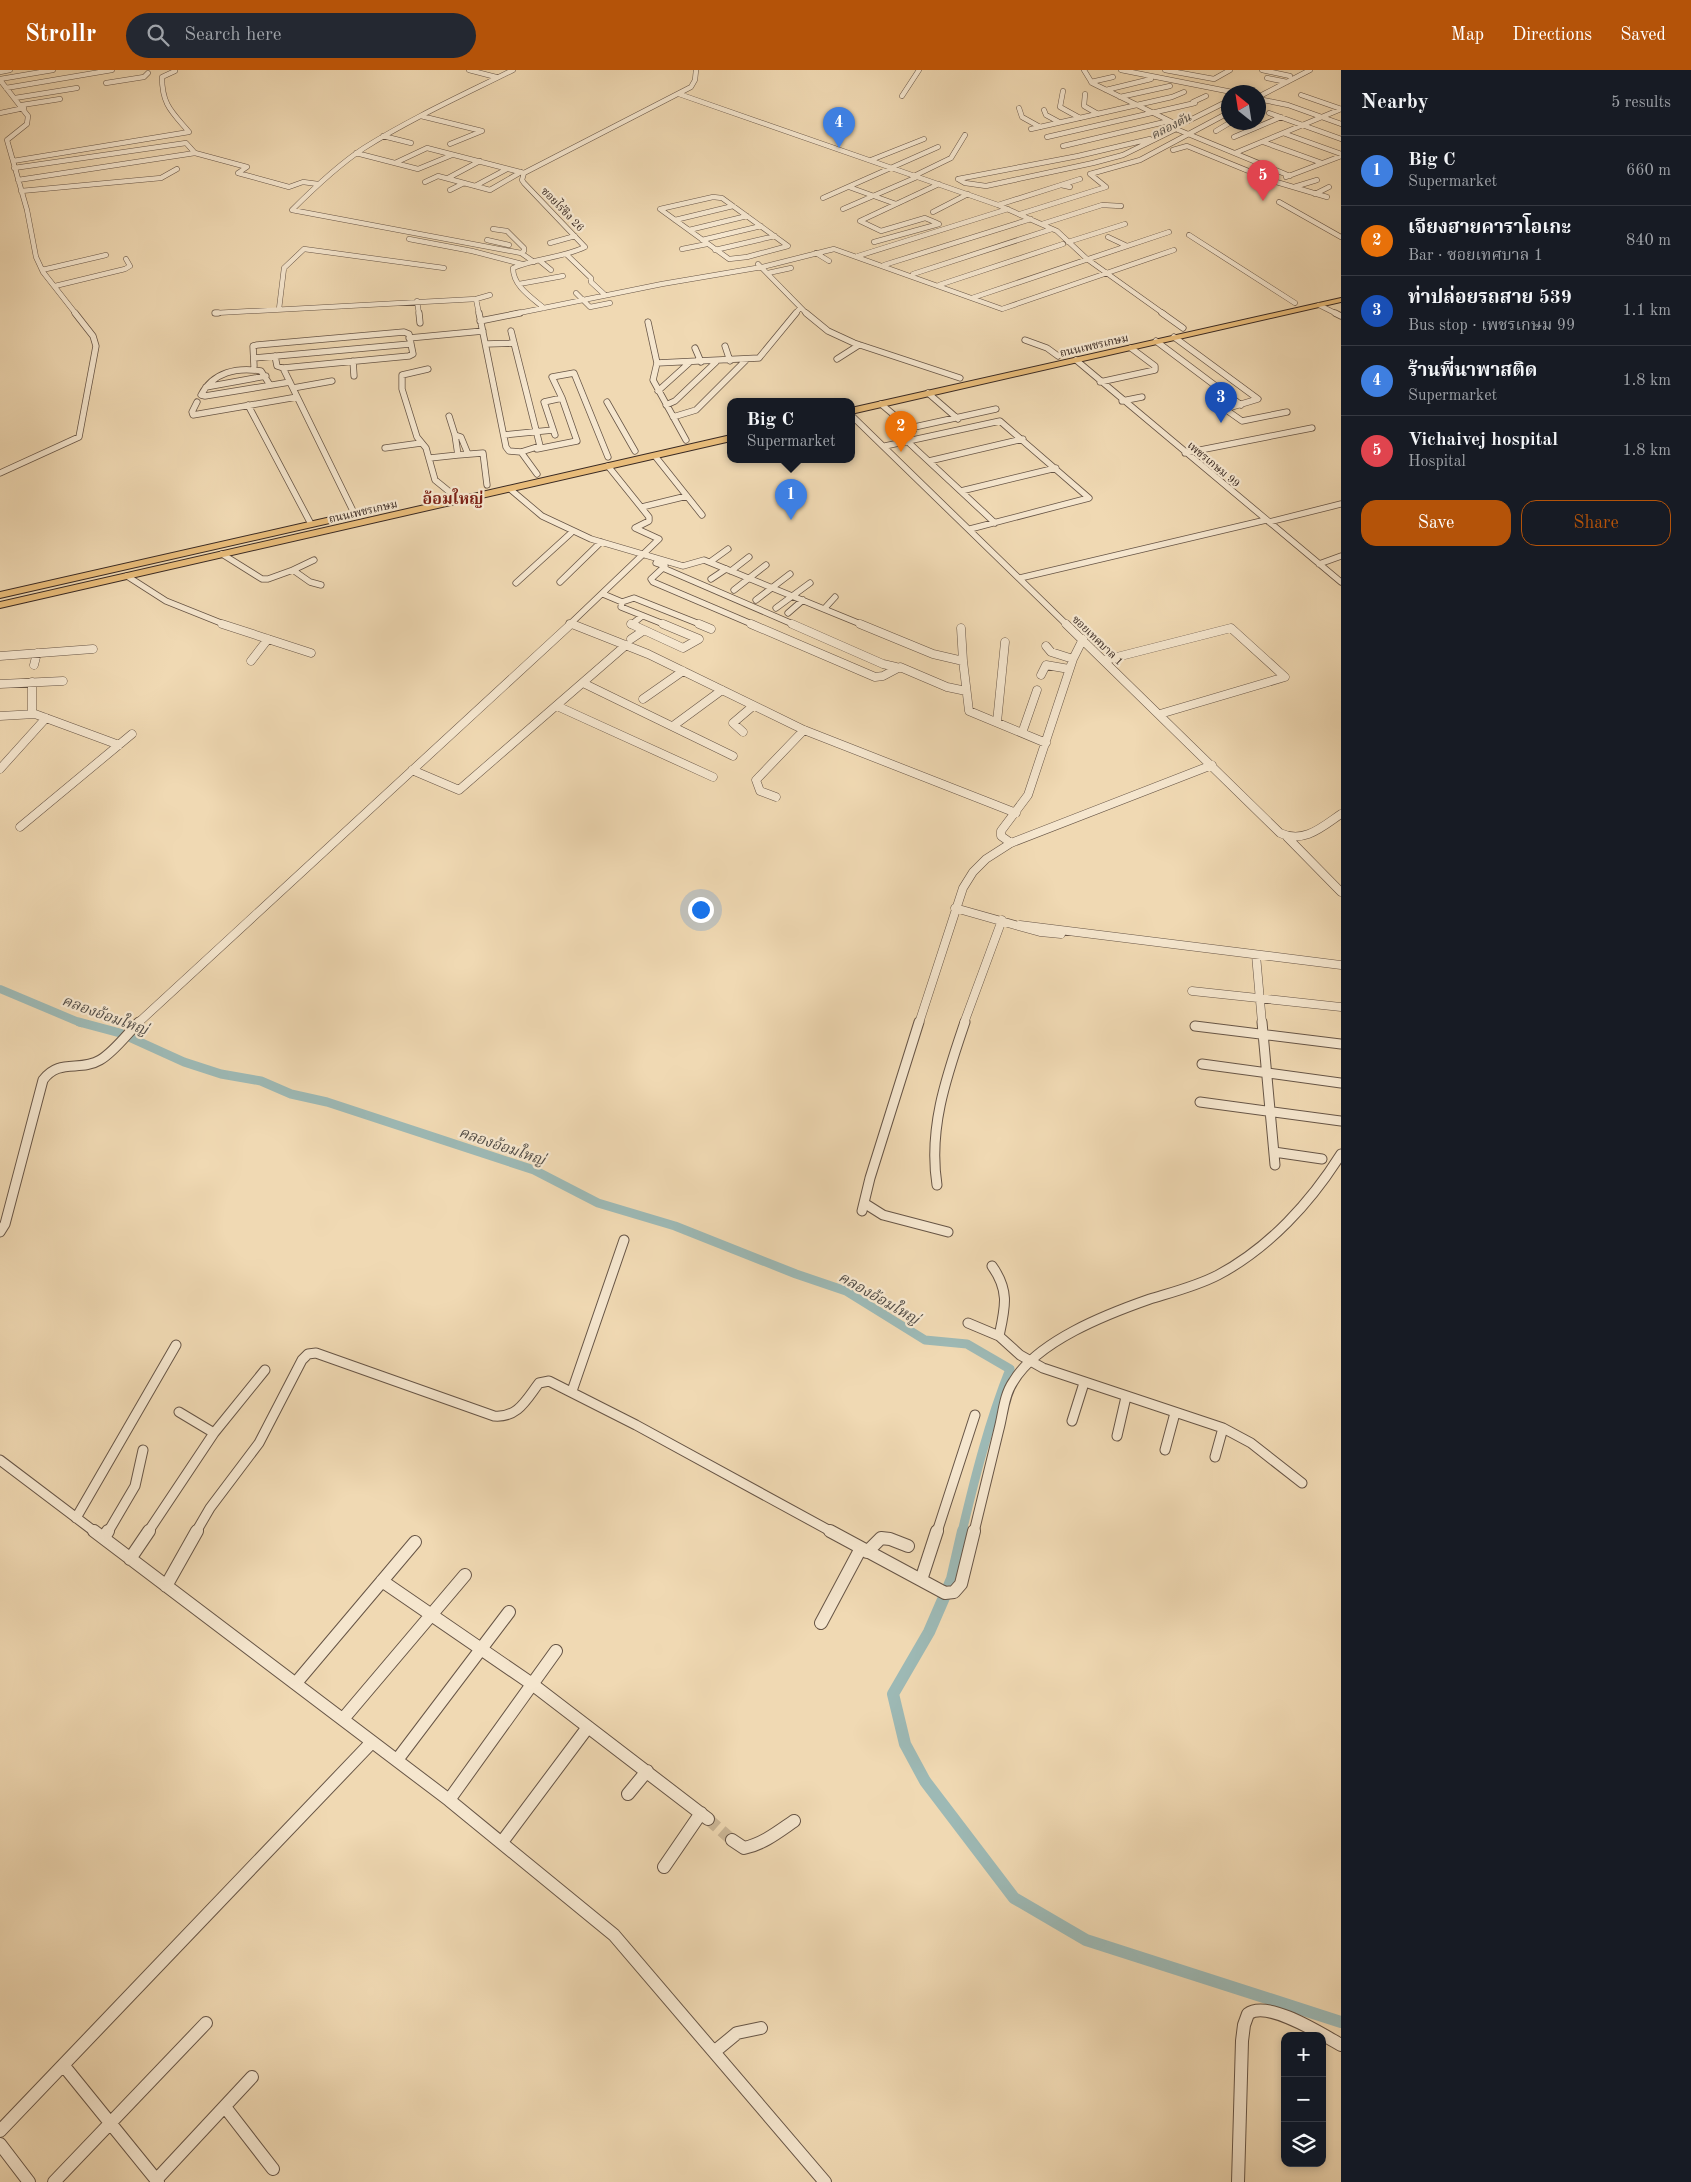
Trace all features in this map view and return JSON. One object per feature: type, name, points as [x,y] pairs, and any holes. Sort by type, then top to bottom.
[{"type":"main road","name":"ถนนเพชรเกษม","points":[[855,410],[1074,356],[1082,350],[1341,293]]},
{"type":"main road","name":"ถนนเพชรเกษม","points":[[855,401],[1058,356],[1091,357],[1341,300]]},
{"type":"main road","points":[[1082,350],[1080,353],[1082,355],[1091,357]]},
{"type":"main road","name":"ถนนเพชรเกษม","points":[[0,605],[510,489],[608,462],[635,451],[727,430]]},
{"type":"main road","name":"ถนนเพชรเกษม","points":[[0,595],[536,474],[655,456],[727,439]]},
{"type":"street","points":[[0,72],[10,70]]},
{"type":"street","points":[[0,473],[79,437],[96,346],[93,336],[42,270],[36,257],[28,216],[7,140],[27,124],[28,116],[0,79],[52,70]]},
{"type":"street","points":[[6,88],[97,71],[112,70]]},
{"type":"street","points":[[469,70],[491,76]]},
{"type":"street","points":[[480,79],[513,70]]},
{"type":"street","points":[[425,182],[438,176],[490,190],[587,139],[679,94],[694,84],[696,70]]},
{"type":"street","points":[[902,96],[920,70]]},
{"type":"street","points":[[1084,70],[1091,82],[1106,90],[1112,96],[1120,97],[1176,124],[1182,124],[1221,105]]},
{"type":"street","points":[[1121,70],[1221,90]]},
{"type":"street","points":[[1169,70],[1216,79],[1230,70]]},
{"type":"street","points":[[1192,75],[1198,70]]},
{"type":"street","points":[[1266,70],[1290,76]]},
{"type":"street","points":[[1266,94],[1310,70]]},
{"type":"street","points":[[97,71],[109,88]]},
{"type":"street","points":[[13,161],[189,132],[170,112],[162,94],[162,77],[175,71]]},
{"type":"street","points":[[106,83],[142,78],[148,73]]},
{"type":"street","points":[[491,76],[356,153],[315,184],[292,210],[522,252]]},
{"type":"street","points":[[1091,82],[1113,77]]},
{"type":"street","points":[[1267,78],[1285,84]]},
{"type":"street","points":[[1106,90],[1151,79]]},
{"type":"street","points":[[1120,97],[1170,86]]},
{"type":"street","points":[[15,98],[77,88]]},
{"type":"street","points":[[1063,91],[1060,108],[1118,138]]},
{"type":"street","points":[[1031,129],[1172,97],[1184,92]]},
{"type":"street","points":[[679,94],[968,194],[1042,224],[1063,236],[1087,259],[1183,328]]},
{"type":"street","points":[[1085,94],[1084,106],[1098,114]]},
{"type":"street","points":[[1301,95],[1341,109]]},
{"type":"street","points":[[1047,137],[1196,103],[1206,96]]},
{"type":"street","points":[[1172,97],[1196,103]]},
{"type":"street","points":[[0,113],[60,99]]},
{"type":"street","points":[[1266,100],[1288,105],[1341,124]]},
{"type":"street","points":[[1112,105],[1118,109]]},
{"type":"street","points":[[1206,106],[1221,111]]},
{"type":"street","points":[[1019,108],[1022,117],[1040,127]]},
{"type":"street","points":[[1170,109],[1180,114]]},
{"type":"street","points":[[1218,159],[1341,109]]},
{"type":"street","points":[[1044,110],[1046,115],[1060,122]]},
{"type":"street","points":[[1269,113],[1341,139]]},
{"type":"street","points":[[421,116],[482,131],[450,144]]},
{"type":"street","points":[[1090,174],[1138,161],[1187,132],[1221,116]]},
{"type":"street","points":[[1255,145],[1235,136],[1281,117]]},
{"type":"street","points":[[1063,146],[1169,121]]},
{"type":"street","points":[[1221,128],[1217,130],[1226,131]]},
{"type":"street","points":[[1160,137],[1079,156],[958,179],[971,185],[986,186],[1093,163],[1122,155],[1160,137],[1174,129],[1207,140],[1290,176]]},
{"type":"street","points":[[1283,133],[1341,155]]},
{"type":"street","points":[[843,209],[951,158],[965,135]]},
{"type":"street","points":[[383,136],[411,144]]},
{"type":"street","points":[[871,160],[924,139]]},
{"type":"street","points":[[1173,150],[1207,140]]},
{"type":"street","points":[[1263,142],[1322,164]]},
{"type":"street","points":[[14,168],[186,143],[195,153]]},
{"type":"street","points":[[1187,146],[1274,182],[1327,197]]},
{"type":"street","points":[[98,147],[102,155]]},
{"type":"street","points":[[823,198],[938,147]]},
{"type":"street","points":[[395,163],[424,149],[523,173]]},
{"type":"street","points":[[18,180],[195,153],[246,166],[238,173],[289,187],[301,182],[315,184]]},
{"type":"street","points":[[356,153],[411,168],[423,168],[452,155]]},
{"type":"street","points":[[1274,182],[1341,155]]},
{"type":"street","points":[[1079,156],[1093,163]]},
{"type":"street","points":[[70,172],[71,160]]},
{"type":"street","points":[[448,178],[480,162]]},
{"type":"street","points":[[21,192],[164,178],[176,169]]},
{"type":"street","points":[[475,186],[507,169]]},
{"type":"street","points":[[130,181],[136,176],[146,173]]},
{"type":"street","name":"ซอยไร่ขิง 26","points":[[522,264],[540,261],[586,247],[524,183],[522,180],[523,173]]},
{"type":"street","points":[[1020,214],[1106,187],[1090,174]]},
{"type":"street","points":[[114,175],[114,183]]},
{"type":"street","points":[[998,205],[1080,179]]},
{"type":"street","points":[[1294,188],[1317,180]]},
{"type":"street","points":[[450,190],[464,183]]},
{"type":"street","points":[[939,184],[860,221],[881,230],[926,218],[948,228]]},
{"type":"street","points":[[1061,185],[1070,187]]},
{"type":"street","points":[[849,187],[896,204]]},
{"type":"street","points":[[1315,194],[1329,188]]},
{"type":"street","points":[[933,212],[968,194]]},
{"type":"street","points":[[716,196],[733,206],[788,246],[729,259],[660,209],[716,196]]},
{"type":"street","points":[[1279,202],[1341,237]]},
{"type":"street","points":[[1042,224],[1102,205],[1121,206]]},
{"type":"street","points":[[675,220],[733,206]]},
{"type":"street","points":[[858,256],[1008,209]]},
{"type":"street","points":[[689,230],[747,216]]},
{"type":"street","points":[[884,265],[1031,219]]},
{"type":"street","points":[[874,242],[937,223]]},
{"type":"street","points":[[1068,242],[1125,224]]},
{"type":"street","points":[[702,240],[761,226]]},
{"type":"street","points":[[493,228],[507,231],[523,246],[522,252]]},
{"type":"street","points":[[922,228],[932,233]]},
{"type":"street","points":[[913,274],[1052,229]]},
{"type":"street","points":[[972,298],[1169,232]]},
{"type":"street","points":[[906,233],[916,238]]},
{"type":"street","points":[[1189,235],[1295,303]]},
{"type":"street","points":[[550,243],[575,236]]},
{"type":"street","points":[[715,250],[775,236]]},
{"type":"street","points":[[1063,236],[1059,241],[1073,247]]},
{"type":"street","points":[[1108,237],[1127,246]]},
{"type":"street","points":[[409,239],[472,251],[522,264]]},
{"type":"street","points":[[487,240],[506,244],[522,252],[534,262]]},
{"type":"street","points":[[882,240],[892,245]]},
{"type":"street","points":[[682,249],[707,244]]},
{"type":"street","points":[[939,286],[1063,244]]},
{"type":"street","points":[[480,321],[605,295],[762,267],[834,248],[1004,309],[1174,250]]},
{"type":"street","points":[[279,309],[284,268],[304,249],[444,268]]},
{"type":"street","points":[[816,253],[829,261]]},
{"type":"street","points":[[566,254],[591,278],[591,282],[605,295]]},
{"type":"street","points":[[42,270],[106,255]]},
{"type":"street","points":[[747,256],[762,267],[800,308],[828,331],[859,345],[960,378]]},
{"type":"street","points":[[55,286],[128,268],[130,266],[126,259]]},
{"type":"street","points":[[540,261],[551,270]]},
{"type":"street","points":[[522,264],[512,270],[519,284],[544,308]]},
{"type":"street","points":[[768,273],[791,268]]},
{"type":"street","points":[[81,271],[88,278]]},
{"type":"street","points":[[519,284],[563,276]]},
{"type":"street","points":[[576,293],[590,307],[610,303]]},
{"type":"street","points":[[215,313],[476,298],[490,295]]},
{"type":"street","points":[[0,1232],[5,1224],[45,1074],[53,1068],[61,1066],[98,1062],[659,539],[635,528],[649,519],[608,462],[574,373],[552,377],[562,398],[577,442],[521,452],[507,450],[476,298]]},
{"type":"street","points":[[417,301],[420,322]]},
{"type":"street","points":[[1319,305],[1341,316]]},
{"type":"street","points":[[657,363],[716,362],[760,357],[800,308]]},
{"type":"street","points":[[648,322],[657,363],[652,380],[686,440]]},
{"type":"street","points":[[254,358],[340,350],[483,331]]},
{"type":"street","points":[[511,331],[540,446],[537,449]]},
{"type":"street","points":[[254,366],[253,346],[257,345],[404,332],[408,333],[412,356],[282,368],[277,366],[275,356]]},
{"type":"street","points":[[1174,337],[1258,400],[1224,410],[1242,421],[1287,412]]},
{"type":"street","points":[[338,338],[343,362]]},
{"type":"street","points":[[1025,340],[1047,348],[1058,356]]},
{"type":"street","points":[[1047,348],[1046,343],[1050,341]]},
{"type":"street","points":[[1156,342],[1241,405]]},
{"type":"street","points":[[486,344],[514,343]]},
{"type":"street","points":[[837,359],[859,345]]},
{"type":"street","points":[[725,346],[730,361]]},
{"type":"street","points":[[696,348],[701,362]]},
{"type":"street","points":[[1100,382],[1154,370],[1155,366],[1131,348]]},
{"type":"street","name":"เพชรเกษม 99","points":[[1074,356],[1122,401],[1341,582]]},
{"type":"street","points":[[672,417],[696,410],[746,360]]},
{"type":"street","points":[[353,361],[354,376]]},
{"type":"street","points":[[666,405],[674,401],[716,362]]},
{"type":"street","points":[[658,391],[689,363]]},
{"type":"street","points":[[282,368],[355,514]]},
{"type":"street","points":[[428,369],[405,373],[401,377],[416,437],[430,458],[435,480],[451,493]]},
{"type":"street","points":[[270,385],[266,376],[258,370],[231,371],[220,374],[203,389],[202,396],[290,382]]},
{"type":"street","points":[[206,387],[266,376]]},
{"type":"street","points":[[293,388],[332,381]]},
{"type":"street","points":[[928,393],[967,427]]},
{"type":"street","points":[[197,402],[192,412],[193,415],[297,397]]},
{"type":"street","points":[[1122,401],[1142,397]]},
{"type":"street","points":[[504,435],[535,432],[554,433],[544,402],[562,398]]},
{"type":"street","points":[[607,402],[635,451]]},
{"type":"street","points":[[881,404],[920,438]]},
{"type":"street","points":[[248,405],[311,524]]},
{"type":"street","points":[[910,428],[996,409]]},
{"type":"street","points":[[449,416],[455,435],[458,455]]},
{"type":"street","name":"ซอยเทศบาล 1","points":[[855,419],[1105,660],[1280,833],[1287,837],[1341,892]]},
{"type":"street","points":[[884,446],[1000,421],[1089,498],[970,529]]},
{"type":"street","points":[[1185,453],[1312,428]]},
{"type":"street","points":[[455,435],[461,437],[468,454]]},
{"type":"street","points":[[929,461],[1023,439]]},
{"type":"street","points":[[907,441],[995,523]]},
{"type":"street","points":[[385,448],[421,443]]},
{"type":"street","points":[[430,458],[483,452],[487,485]]},
{"type":"street","points":[[521,452],[536,474]]},
{"type":"street","points":[[655,456],[702,515]]},
{"type":"street","points":[[961,491],[1056,468]]},
{"type":"street","points":[[510,489],[532,511],[552,524],[571,533],[665,566],[651,580],[875,677],[885,677],[896,667]]},
{"type":"street","points":[[642,507],[687,496]]},
{"type":"street","points":[[1020,578],[1341,504]]},
{"type":"street","points":[[516,583],[571,533]]},
{"type":"street","points":[[560,582],[601,542]]},
{"type":"street","points":[[710,562],[728,549]]},
{"type":"street","points":[[222,554],[262,579],[268,579],[293,570],[314,560]]},
{"type":"street","points":[[640,556],[683,567],[689,566],[700,559],[710,562],[933,654],[963,660]]},
{"type":"street","points":[[1319,564],[1341,556]]},
{"type":"street","points":[[712,579],[749,557]]},
{"type":"street","points":[[734,590],[766,565]]},
{"type":"street","points":[[662,568],[883,664],[900,667],[947,687],[966,691]]},
{"type":"street","points":[[293,570],[317,584]]},
{"type":"street","points":[[756,600],[790,574]]},
{"type":"street","points":[[127,576],[158,597],[212,620],[311,653]]},
{"type":"street","points":[[776,608],[810,583]]},
{"type":"street","points":[[602,594],[622,602],[634,598],[711,629]]},
{"type":"street","points":[[824,609],[836,596]]},
{"type":"street","points":[[788,613],[803,600]]},
{"type":"street","points":[[622,602],[621,607],[698,639],[683,648],[630,625],[642,616]]},
{"type":"street","points":[[570,623],[629,642],[683,671],[804,730],[1016,813]]},
{"type":"street","points":[[961,628],[969,711],[1046,743]]},
{"type":"street","points":[[1105,660],[1231,628],[1285,677],[1160,714]]},
{"type":"street","points":[[412,770],[459,790],[643,630]]},
{"type":"street","points":[[251,661],[268,639]]},
{"type":"street","points":[[1010,843],[1001,836],[1001,831],[1028,795],[1069,669],[1077,648],[1083,640]]},
{"type":"street","points":[[997,722],[1005,642]]},
{"type":"street","points":[[1046,646],[1051,652],[1073,659]]},
{"type":"street","points":[[0,656],[93,649]]},
{"type":"street","points":[[34,665],[37,653]]},
{"type":"street","points":[[1041,675],[1046,665],[1069,669]]},
{"type":"street","points":[[643,699],[683,671]]},
{"type":"street","points":[[0,684],[63,681]]},
{"type":"street","points":[[32,682],[32,714]]},
{"type":"street","points":[[583,683],[733,756]]},
{"type":"street","points":[[673,726],[722,690]]},
{"type":"street","points":[[1022,733],[1037,690]]},
{"type":"street","points":[[557,706],[713,777]]},
{"type":"street","points":[[743,732],[733,723],[753,706]]},
{"type":"street","points":[[0,716],[32,714],[119,745]]},
{"type":"street","points":[[0,769],[46,718]]},
{"type":"street","points":[[776,797],[760,790],[756,780],[804,730]]},
{"type":"street","points":[[20,827],[132,734]]},
{"type":"street","points":[[948,1232],[883,1215],[863,1207],[870,1178],[954,908],[964,884],[980,863],[993,851],[1212,765]]},
{"type":"street","points":[[1287,837],[1298,838],[1310,835],[1341,814]]},
{"type":"street","points":[[954,908],[1050,934],[1089,934],[1341,964]]},
{"type":"street","points":[[937,1185],[932,1164],[939,1112],[955,1052],[1002,920]]},
{"type":"street","points":[[1256,955],[1275,1165]]},
{"type":"street","points":[[1192,991],[1341,1008]]},
{"type":"street","points":[[1195,1026],[1341,1044]]},
{"type":"street","points":[[1202,1064],[1341,1083]]},
{"type":"street","points":[[1200,1102],[1341,1121]]},
{"type":"street","points":[[1274,1152],[1322,1159]]},
{"type":"street","points":[[166,1586],[210,1508],[259,1442],[302,1360],[308,1354],[316,1353],[494,1416],[510,1416],[515,1414],[543,1381],[549,1381],[925,1582],[945,1592],[954,1592],[961,1584],[1009,1388],[1014,1377],[1029,1361],[1092,1322],[1194,1285],[1234,1266],[1254,1252],[1285,1223],[1317,1189],[1341,1154]]},
{"type":"street","points":[[572,1392],[624,1240]]},
{"type":"street","points":[[992,1266],[1003,1282],[1006,1294],[999,1336]]},
{"type":"street","points":[[968,1323],[999,1336],[1029,1361],[1084,1383],[1223,1428],[1251,1443],[1302,1483]]},
{"type":"street","points":[[76,1518],[176,1345]]},
{"type":"street","points":[[130,1559],[214,1433],[266,1370]]},
{"type":"street","points":[[1072,1421],[1084,1383]]},
{"type":"street","points":[[1117,1436],[1126,1397]]},
{"type":"street","points":[[179,1412],[214,1433]]},
{"type":"street","points":[[1165,1450],[1175,1413]]},
{"type":"street","points":[[925,1582],[975,1415]]},
{"type":"street","points":[[1215,1457],[1223,1428]]},
{"type":"street","points":[[104,1538],[138,1482],[142,1467],[143,1450]]},
{"type":"street","points":[[1,1462],[449,1800],[614,1935],[825,2182]]},
{"type":"street","points":[[821,1623],[864,1550],[881,1537],[887,1537],[908,1546]]},
{"type":"street","points":[[296,1683],[415,1542]]},
{"type":"street","points":[[343,1719],[464,1575]]},
{"type":"street","points":[[382,1581],[532,1684],[704,1816],[664,1866]]},
{"type":"street","points":[[397,1760],[509,1612]]},
{"type":"street","points":[[449,1800],[556,1651]]},
{"type":"street","points":[[502,1842],[588,1727]]},
{"type":"street","points":[[0,2131],[372,1742]]},
{"type":"street","points":[[628,1794],[647,1771]]},
{"type":"street","points":[[732,1840],[744,1848],[752,1847],[760,1844],[794,1821]]},
{"type":"street","points":[[1238,2182],[1242,2041],[1245,2020],[1250,2013],[1258,2009],[1273,2011],[1341,2045]]},
{"type":"street","points":[[54,2182],[206,2023]]},
{"type":"street","points":[[714,2052],[737,2033],[760,2028]]},
{"type":"street","points":[[64,2066],[157,2181],[252,2077]]},
{"type":"street","points":[[225,2107],[273,2169]]},
{"type":"street","points":[[0,2144],[29,2182]]},
{"type":"waterway","name":"คลองอ้อมใหญ่","points":[[0,989],[81,1023]]},
{"type":"waterway","name":"คลองอ้อมใหญ่","points":[[79,1022],[120,1033],[184,1062],[221,1074],[261,1081],[291,1094],[327,1102],[534,1170],[598,1203],[675,1226],[796,1274],[846,1291],[925,1340],[967,1344],[1010,1369],[995,1409],[962,1532]]},
{"type":"waterway","points":[[963,1531],[952,1579],[929,1632],[893,1694],[905,1744],[925,1781],[1014,1898],[1086,1940],[1341,2022]]},
{"type":"tunnel","points":[[708,1819],[732,1840]]},
{"type":"place","name":"ร้านพี่นาพาสติด","points":[[839,148]]},
{"type":"place","name":"Vichaivej hospital","points":[[1263,201]]},
{"type":"place","name":"ท่าปล่อยรถสาย 539","points":[[1221,423]]},
{"type":"place","name":"เจียงฮายคาราโอเกะ","points":[[901,452]]},
{"type":"place","name":"Big C","points":[[791,520]]},
{"type":"district","name":"อ้อมใหญ่","points":[[453,498]]},
{"type":"water label","name":"คลองตัน","points":[[1171,126]]}]
